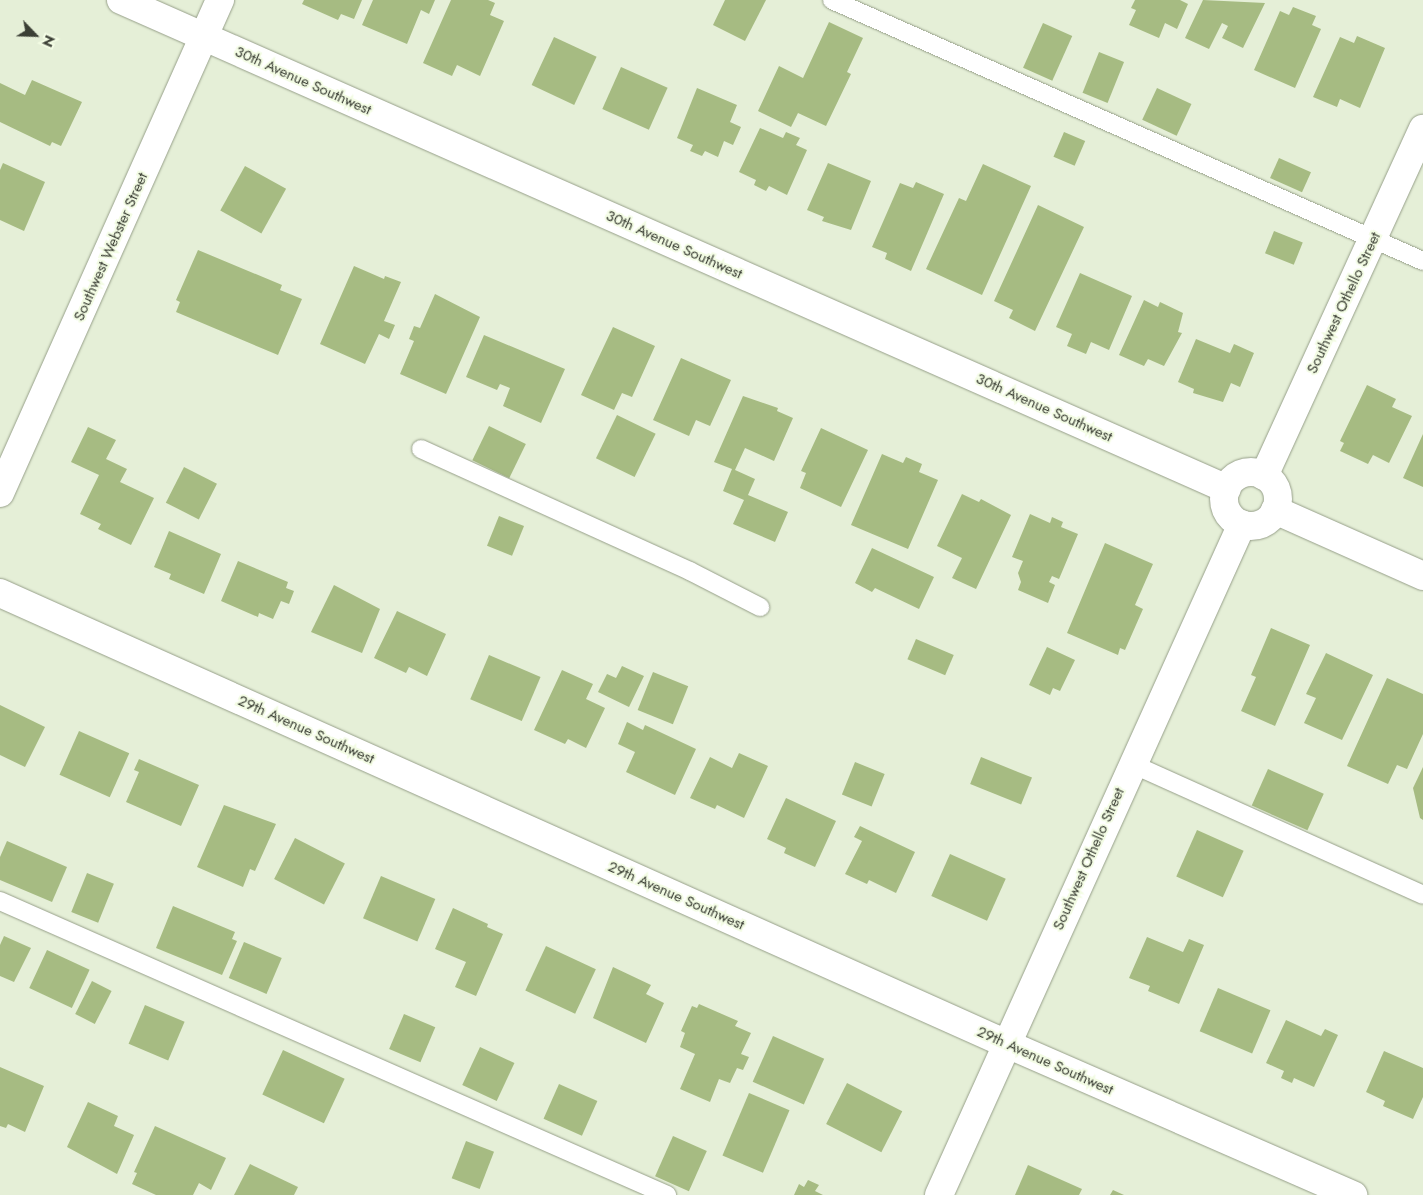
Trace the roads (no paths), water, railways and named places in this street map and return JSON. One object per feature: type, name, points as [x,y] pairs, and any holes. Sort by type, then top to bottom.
[{"type":"street","name":"30th Avenue Southwest","points":[[121,0],[1227,489]]},
{"type":"street","name":"Southwest Webster Street","points":[[0,493],[220,0]]},
{"type":"street","name":"Southwest Othello Street","points":[[1264,476],[1423,130]]},
{"type":"street","points":[[1250,473],[1264,476],[1276,491],[1275,510],[1258,526],[1242,524],[1227,512],[1227,489],[1241,475],[1250,473]]},
{"type":"street","points":[[1275,510],[1423,576]]},
{"type":"street","name":"Southwest Othello Street","points":[[939,1195],[1242,524]]},
{"type":"street","name":"29th Avenue Southwest","points":[[0,593],[1007,1044],[1353,1195]]},
{"type":"lane","points":[[832,0],[1423,260]]},
{"type":"lane","points":[[421,450],[690,571],[760,607]]},
{"type":"lane","points":[[1132,764],[1423,895]]},
{"type":"lane","points":[[0,901],[667,1195]]}]
